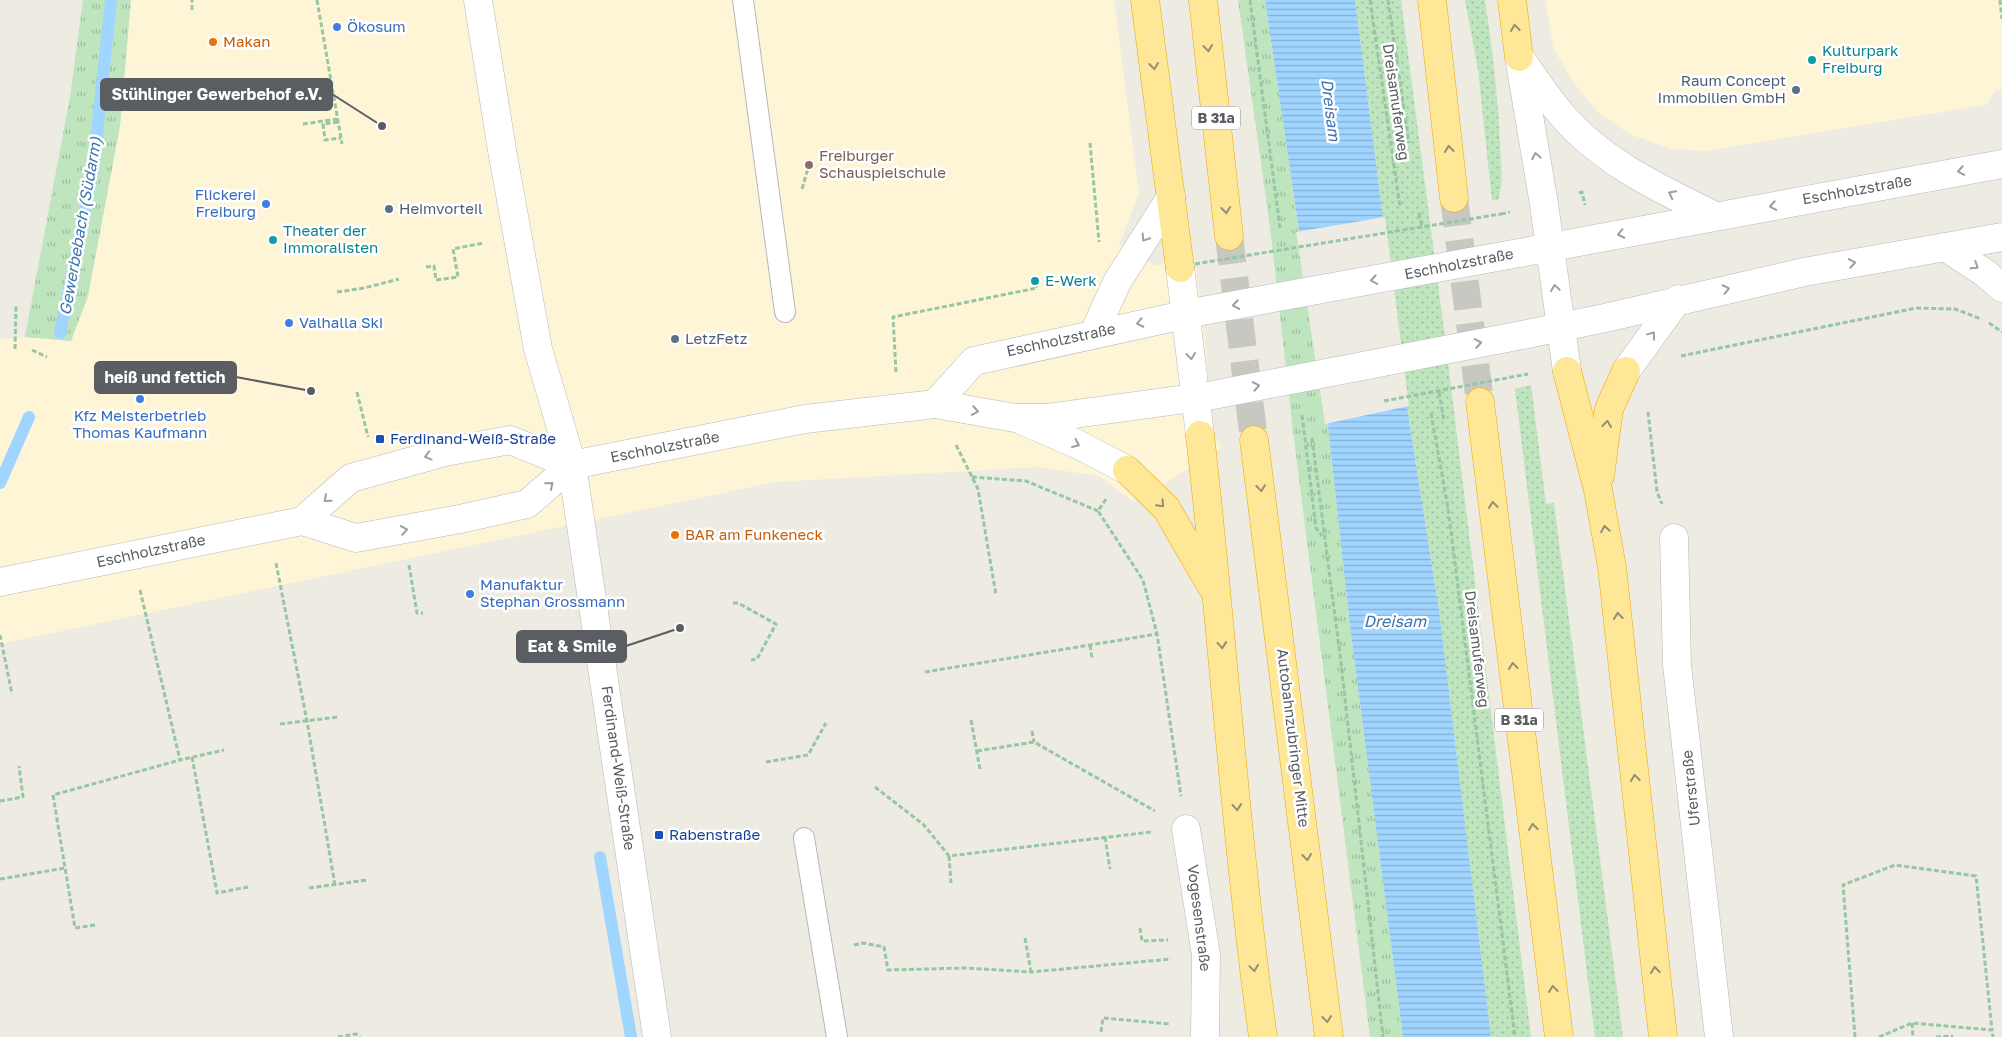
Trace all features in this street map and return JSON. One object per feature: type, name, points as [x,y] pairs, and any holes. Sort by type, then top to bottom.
[{"type":"highway","points":[[1146,0],[1171,197],[1187,266]]},
{"type":"highway","name":"B 31a","points":[[1203,0],[1229,236]]},
{"type":"highway","points":[[1432,0],[1454,198]]},
{"type":"highway","points":[[1512,0],[1519,57]]},
{"type":"highway","points":[[1567,371],[1598,490],[1614,577],[1663,1037]]},
{"type":"highway","points":[[1598,490],[1609,409],[1626,371]]},
{"type":"highway","name":"B 31a","points":[[1480,402],[1559,1037]]},
{"type":"highway","points":[[1200,435],[1218,596],[1250,943],[1263,1037]]},
{"type":"highway","name":"Autobahnzubringer Mitte","points":[[1254,440],[1329,1037]]},
{"type":"highway","points":[[1127,470],[1166,508],[1218,596]]},
{"type":"main road","name":"Ferdinand-Weiß-Straße","points":[[478,0],[502,150],[538,349],[572,465],[657,1037]]},
{"type":"main road","points":[[1519,57],[1562,116],[1608,158],[1642,179],[1715,216]]},
{"type":"main road","points":[[1519,57],[1550,247],[1567,371]]},
{"type":"main road","name":"Eschholzstraße","points":[[935,404],[974,361],[1094,333],[1194,312],[2002,164]]},
{"type":"main road","points":[[1094,333],[1116,282],[1171,197]]},
{"type":"main road","name":"Eschholzstraße","points":[[302,520],[356,538],[404,530],[527,504],[572,465],[805,418],[898,410],[935,404],[1015,418],[1046,418],[1202,397],[1561,328],[1678,299],[1804,272],[2002,237]]},
{"type":"main road","points":[[1946,247],[1985,273],[2002,288]]},
{"type":"main road","points":[[1187,266],[1194,312],[1202,397],[1200,435]]},
{"type":"main road","points":[[1626,371],[1678,299]]},
{"type":"main road","points":[[1015,418],[1077,444],[1127,470]]},
{"type":"main road","name":"Eschholzstraße","points":[[0,582],[302,520],[352,478],[445,452],[510,440],[572,465]]},
{"type":"main road","name":"Uferstraße","points":[[1674,538],[1677,665],[1719,1037]]},
{"type":"main road","name":"Vogesenstraße","points":[[1186,829],[1206,955],[1206,1032]]},
{"type":"lane","points":[[743,0],[785,312]]},
{"type":"lane","points":[[804,838],[837,1037]]},
{"type":"path","points":[[192,0],[192,10]]},
{"type":"path","points":[[317,0],[342,144]]},
{"type":"path","points":[[1250,0],[1280,228]]},
{"type":"path","name":"Dreisamuferweg","points":[[1370,0],[1400,207]]},
{"type":"path","points":[[1388,0],[1409,144]]},
{"type":"path","points":[[2000,0],[2002,19]]},
{"type":"path","points":[[304,124],[337,118],[338,122],[323,124],[326,140],[341,138]]},
{"type":"path","points":[[1090,144],[1099,249]]},
{"type":"path","points":[[800,196],[809,165]]},
{"type":"path","points":[[1419,211],[1422,227]]},
{"type":"path","points":[[1187,266],[1501,214]]},
{"type":"path","points":[[426,268],[434,266],[436,280],[458,277],[456,262]]},
{"type":"path","points":[[337,292],[364,288],[400,278]]},
{"type":"path","points":[[898,410],[894,317],[1037,288],[1035,281]]},
{"type":"path","points":[[15,349],[16,306]]},
{"type":"path","points":[[1672,358],[1916,308],[1955,309],[1990,323],[2002,332]]},
{"type":"path","points":[[32,350],[47,357]]},
{"type":"path","points":[[357,392],[363,415]]},
{"type":"path","points":[[1439,392],[1440,400]]},
{"type":"path","points":[[1648,408],[1657,492],[1674,538]]},
{"type":"path","name":"Dreisamuferweg","points":[[1431,413],[1448,508],[1515,1037]]},
{"type":"path","points":[[1302,414],[1316,528],[1323,537]]},
{"type":"path","points":[[1312,438],[1323,537],[1342,673],[1383,1037]]},
{"type":"path","points":[[1098,511],[1127,470]]},
{"type":"path","points":[[996,595],[978,489],[972,477],[1026,481],[1098,511],[1143,580],[1157,634],[1186,829]]},
{"type":"path","points":[[269,527],[307,721],[335,885]]},
{"type":"path","points":[[404,530],[417,613],[423,613]]},
{"type":"path","points":[[132,555],[180,760]]},
{"type":"path","points":[[733,603],[738,602],[776,624],[757,659],[751,660]]},
{"type":"path","points":[[924,672],[1157,634]]},
{"type":"path","points":[[0,635],[12,694]]},
{"type":"path","points":[[1090,645],[1092,658]]},
{"type":"path","points":[[280,724],[338,717]]},
{"type":"path","points":[[971,720],[980,769]]},
{"type":"path","points":[[766,762],[808,755],[826,723]]},
{"type":"path","points":[[1032,731],[1034,742]]},
{"type":"path","points":[[977,751],[1034,742],[1186,829]]},
{"type":"path","points":[[95,925],[75,928],[53,795],[180,760],[224,750]]},
{"type":"path","points":[[192,757],[217,893],[248,887]]},
{"type":"path","points":[[0,801],[23,797],[19,766]]},
{"type":"path","points":[[875,787],[924,825],[949,856],[951,883]]},
{"type":"path","points":[[949,856],[1186,829]]},
{"type":"path","points":[[1105,837],[1110,870]]},
{"type":"path","points":[[1855,1037],[1843,885],[1895,865],[1976,876],[1993,1037]]},
{"type":"path","points":[[0,879],[65,868]]},
{"type":"path","points":[[309,888],[367,880]]},
{"type":"path","points":[[1140,928],[1142,942],[1170,940]]},
{"type":"path","points":[[1025,938],[1031,972]]},
{"type":"path","points":[[864,943],[884,947],[888,970],[966,968],[1031,972],[1206,955]]},
{"type":"path","points":[[1101,1032],[1103,1018],[1206,1032]]},
{"type":"path","points":[[1879,1037],[1912,1023],[1992,1030]]},
{"type":"path","points":[[1912,1023],[1913,1037]]},
{"type":"path","points":[[338,1037],[356,1034],[360,1037]]},
{"type":"path","points":[[1936,1037],[1953,1036]]},
{"type":"shaded area","points":[[131,0],[1114,0],[1139,193],[1119,245],[1156,266],[1193,251],[1202,311],[1214,441],[1220,441],[1221,449],[1134,502],[1099,476],[1038,467],[776,482],[0,644],[0,339],[25,337],[71,341],[88,296],[120,126]]},
{"type":"shaded area","points":[[1545,0],[2002,0],[2002,89],[1995,91],[1986,105],[1707,151],[1672,149],[1629,134],[1598,112],[1576,86],[1554,50]]},
{"type":"green space","points":[[83,0],[131,0],[120,126],[88,296],[71,341],[25,337],[70,97]]},
{"type":"green space","points":[[1238,0],[1265,0],[1328,426],[1350,626],[1403,1037],[1370,1037],[1293,431],[1270,227]]},
{"type":"green space","points":[[1355,0],[1401,0],[1445,338],[1531,1037],[1491,1037],[1439,610],[1409,421]]},
{"type":"green space","points":[[1465,0],[1485,0],[1499,125],[1502,179],[1498,200],[1492,200],[1478,70]]},
{"type":"green space","points":[[1531,385],[1546,504],[1554,503],[1623,1037],[1595,1037],[1515,389]]},
{"type":"water","name":"Dreisam","points":[[1265,0],[1355,0],[1409,421],[1439,610],[1491,1037],[1403,1037],[1350,626],[1328,426]]},
{"type":"pier","points":[[1385,217],[1409,406],[1325,424],[1296,232]]},
{"type":"waterway","name":"Gewerbebach (Südarm)","points":[[60,333],[93,171],[111,0]]},
{"type":"waterway","name":"Gewerbebach (Südarm)","points":[[0,483],[29,417]]},
{"type":"waterway","points":[[600,857],[631,1037]]},
{"type":"tunnel","points":[[1454,198],[1480,402]]},
{"type":"tunnel","points":[[1229,236],[1254,440]]},
{"type":"place","name":"Ökosum","points":[[337,27]]},
{"type":"place","name":"Makan","points":[[213,42]]},
{"type":"place","name":"Kulturpark Freiburg","points":[[1812,60]]},
{"type":"place","name":"Raum Concept Immobilien GmbH","points":[[1796,90]]},
{"type":"place","name":"Stühlinger Gewerbehof e.V.","points":[[382,126]]},
{"type":"place","name":"Freiburger Schauspielschule","points":[[809,165]]},
{"type":"place","name":"Flickerei Freiburg","points":[[266,204]]},
{"type":"place","name":"Heimvorteil","points":[[389,209]]},
{"type":"place","name":"Theater der Immoralisten","points":[[273,240]]},
{"type":"place","name":"E-Werk","points":[[1035,281]]},
{"type":"place","name":"Valhalla Ski","points":[[289,323]]},
{"type":"place","name":"LetzFetz","points":[[675,339]]},
{"type":"place","name":"heiß und fettich","points":[[311,391]]},
{"type":"place","name":"Kfz Meisterbetrieb Thomas Kaufmann","points":[[140,399]]},
{"type":"place","name":"Ferdinand-Weiß-Straße","points":[[380,439]]},
{"type":"place","name":"BAR am Funkeneck","points":[[675,535]]},
{"type":"place","name":"Manufaktur Stephan Grossmann","points":[[470,594]]},
{"type":"place","name":"Eat & Smile","points":[[680,628]]},
{"type":"place","name":"Rabenstraße","points":[[659,835]]}]
